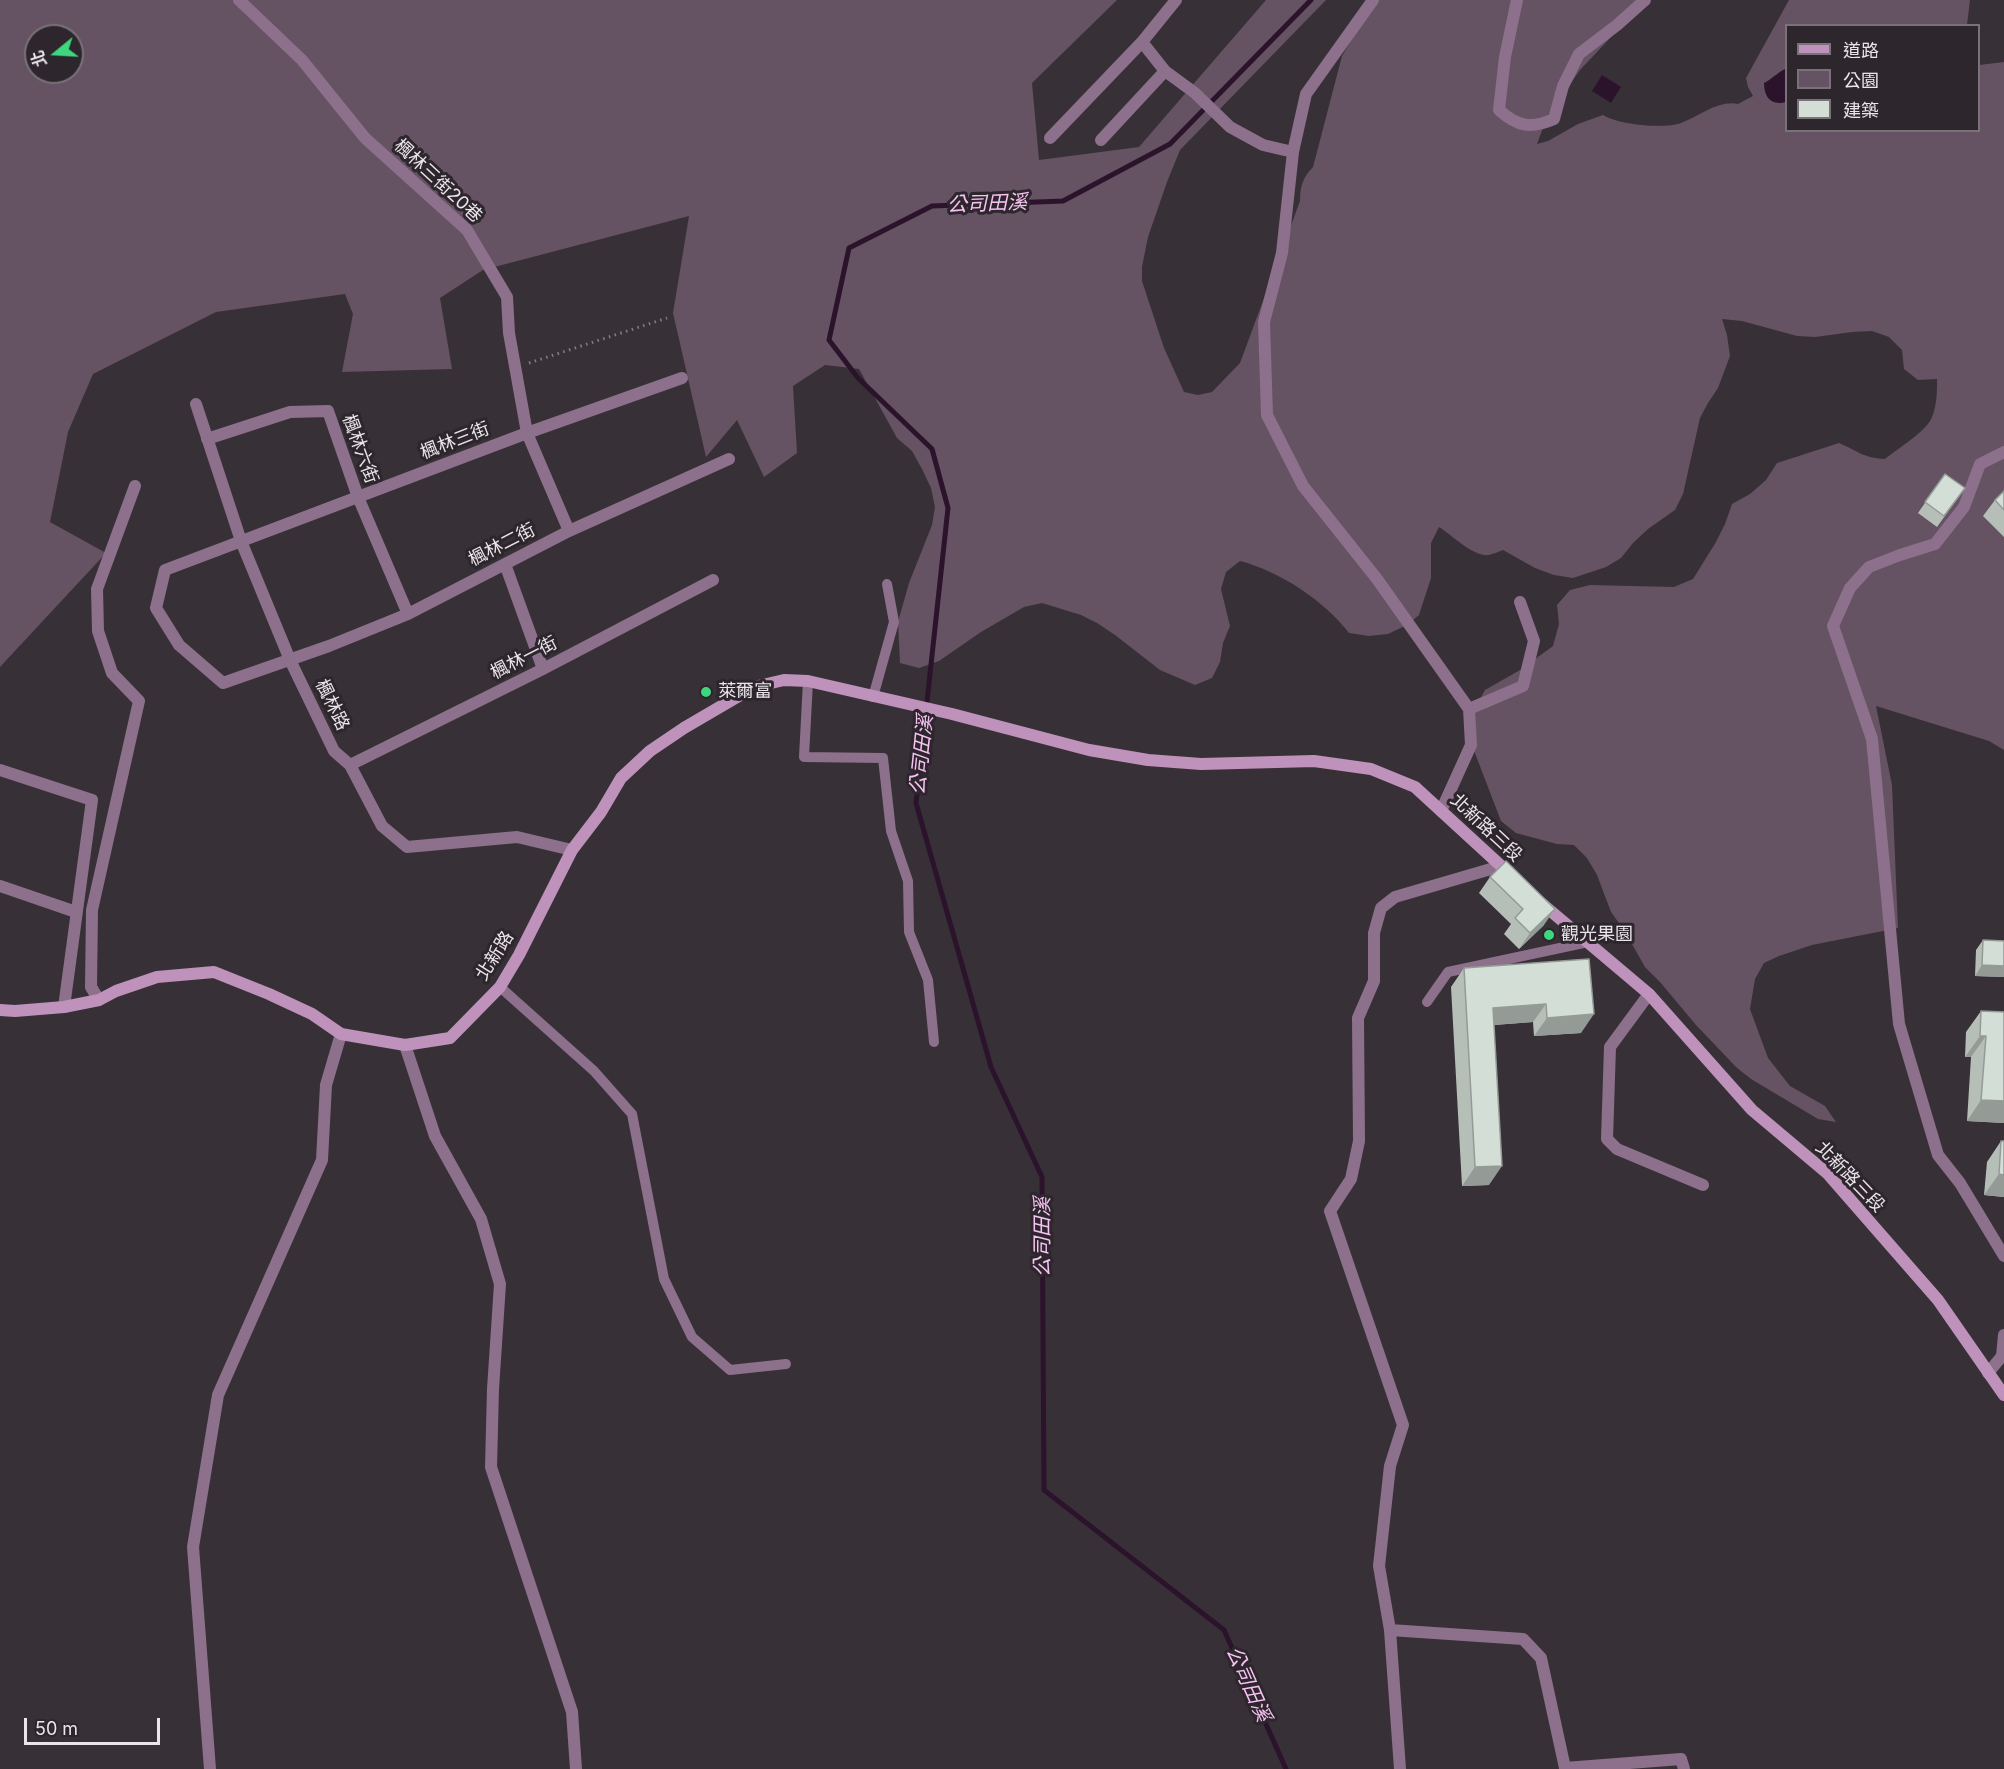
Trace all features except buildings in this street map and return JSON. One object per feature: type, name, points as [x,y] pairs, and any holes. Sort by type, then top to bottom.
[{"type":"main road","name":"北新路","points":[[0,1010],[64,1007],[99,999],[157,977],[214,972],[312,1014],[341,1034],[405,1045],[450,1038],[500,987],[519,955],[572,850],[601,812],[621,778],[650,751],[716,708],[754,687],[784,680],[808,681],[900,702]]},
{"type":"main road","name":"北新路三段","points":[[900,702],[1089,750],[1148,760],[1200,764],[1314,762],[1371,769],[1415,787],[1528,891],[1649,994],[1752,1110],[1828,1174],[1938,1300],[2003,1393]]},
{"type":"street","name":"楓林三街20巷","points":[[239,0],[302,60],[365,138],[467,230],[507,297],[508,333],[527,433],[569,531]]},
{"type":"street","points":[[1050,138],[1142,42],[1176,0]]},
{"type":"street","points":[[1373,0],[1306,94],[1293,152],[1282,253],[1264,322],[1267,415],[1304,486],[1377,579],[1469,709],[1471,745],[1441,811]]},
{"type":"street","points":[[1517,0],[1505,57],[1499,110],[1512,122],[1537,126],[1554,119],[1563,86],[1579,54],[1645,0]]},
{"type":"street","points":[[1142,42],[1165,72],[1195,93],[1230,127],[1263,145],[1293,152]]},
{"type":"street","points":[[1101,140],[1165,72]]},
{"type":"street","name":"楓林三街","points":[[290,660],[223,683],[179,645],[156,608],[165,570],[527,433],[682,378]]},
{"type":"street","name":"楓林路","points":[[196,404],[241,541],[290,660],[334,751],[350,765],[382,826],[407,847],[517,837],[572,850]]},
{"type":"street","name":"楓林六街","points":[[207,439],[290,412],[328,411],[358,497],[408,614]]},
{"type":"street","points":[[2004,452],[1980,464],[1964,507],[1935,544],[1869,567],[1850,588],[1833,626],[1872,739],[1899,1024],[1938,1155],[1960,1183],[2004,1256]]},
{"type":"street","name":"楓林二街","points":[[290,660],[408,614],[569,531],[729,459]]},
{"type":"street","points":[[99,999],[91,987],[92,910],[139,701],[112,673],[98,631],[96,589],[135,486]]},
{"type":"street","points":[[505,564],[543,669]]},
{"type":"street","name":"楓林一街","points":[[350,765],[543,669],[713,580]]},
{"type":"street","points":[[1469,709],[1523,686],[1534,641],[1520,602]]},
{"type":"street","points":[[0,770],[92,800],[64,1007]]},
{"type":"street","points":[[1400,1769],[1390,1630],[1380,1566],[1390,1466],[1403,1425],[1329,1211],[1351,1179],[1359,1141],[1358,1018],[1374,981],[1374,933],[1381,908],[1395,897],[1501,866]]},
{"type":"street","points":[[0,886],[76,912]]},
{"type":"street","points":[[1649,994],[1610,1047],[1607,1139],[1617,1149],[1703,1185]]},
{"type":"street","points":[[210,1769],[193,1547],[218,1395],[322,1160],[326,1085],[341,1034]]},
{"type":"street","points":[[405,1045],[435,1136],[481,1219],[500,1284],[493,1389],[491,1467],[572,1712],[576,1769]]},
{"type":"street","points":[[1988,1372],[2002,1356],[2004,1335]]},
{"type":"street","points":[[1390,1630],[1523,1639],[1541,1658],[1565,1768],[1681,1759],[1684,1769]]},
{"type":"lane","points":[[873,697],[894,622],[887,584]]},
{"type":"lane","points":[[808,681],[804,757],[883,758],[891,831],[908,881],[909,932],[928,980],[934,1042]]},
{"type":"lane","points":[[1427,1002],[1448,972],[1587,942]]},
{"type":"lane","points":[[500,987],[594,1071],[632,1114],[664,1279],[693,1337],[730,1370],[786,1364]]},
{"type":"path","points":[[516,367],[667,318]]},
{"type":"green space","points":[[0,0],[1117,0],[1032,83],[1039,160],[1139,147],[1266,0],[1326,0],[1180,150],[1148,237],[1142,267],[1142,281],[1164,348],[1184,392],[1198,395],[1212,392],[1240,363],[1300,201],[1303,182],[1313,167],[1342,56],[1375,0],[1646,0],[1580,70],[1547,117],[1537,144],[1548,141],[1578,124],[1603,115],[1630,124],[1673,125],[1716,106],[1738,104],[1753,96],[1746,78],[1789,0],[1970,0],[1967,24],[1785,24],[1785,132],[1980,132],[1980,65],[2004,62],[2004,750],[1989,741],[1876,706],[1892,785],[1898,928],[1812,945],[1764,963],[1755,979],[1750,1009],[1768,1058],[1790,1086],[1825,1106],[1836,1122],[1818,1119],[1751,1079],[1736,1067],[1645,967],[1611,912],[1597,875],[1587,858],[1574,845],[1557,844],[1516,833],[1501,821],[1473,748],[1475,708],[1485,690],[1520,670],[1553,646],[1559,624],[1557,605],[1570,590],[1590,585],[1674,587],[1693,579],[1716,542],[1732,504],[1750,494],[1766,480],[1777,463],[1839,443],[1866,456],[1885,459],[1924,428],[1935,408],[1937,379],[1918,380],[1904,369],[1902,350],[1889,337],[1872,331],[1815,337],[1797,336],[1742,321],[1722,319],[1730,356],[1718,388],[1700,418],[1683,494],[1675,510],[1648,529],[1621,558],[1606,567],[1573,578],[1554,575],[1535,568],[1503,550],[1489,555],[1476,553],[1439,527],[1431,543],[1431,578],[1419,615],[1407,625],[1388,634],[1369,636],[1349,633],[1327,610],[1300,589],[1270,572],[1240,561],[1226,572],[1221,589],[1230,626],[1223,643],[1220,662],[1212,678],[1195,685],[1160,670],[1097,623],[1081,615],[1042,603],[1024,607],[981,632],[939,661],[919,668],[900,663],[898,622],[909,583],[932,525],[935,507],[931,488],[912,451],[897,438],[859,369],[825,365],[793,386],[797,453],[764,477],[737,420],[706,457],[673,313],[689,216],[483,270],[440,298],[452,369],[342,372],[353,314],[345,294],[216,312],[93,374],[68,432],[50,522],[106,553],[0,667]]},
{"type":"shaded area","points":[[1785,69],[1785,102],[1776,103],[1769,99],[1764,83]]},
{"type":"shaded area","points":[[1602,75],[1621,87],[1611,103],[1592,91]]},
{"type":"waterway","name":"公司田溪","points":[[1286,1769],[1224,1630],[1044,1490],[1042,1177],[991,1067],[916,803],[948,508],[932,449],[858,378],[829,340],[849,248],[932,206],[1063,201],[1170,144],[1311,0]]},
{"type":"place","name":"萊爾富","points":[[706,692]]},
{"type":"place","name":"觀光果園","points":[[1549,935]]}]
